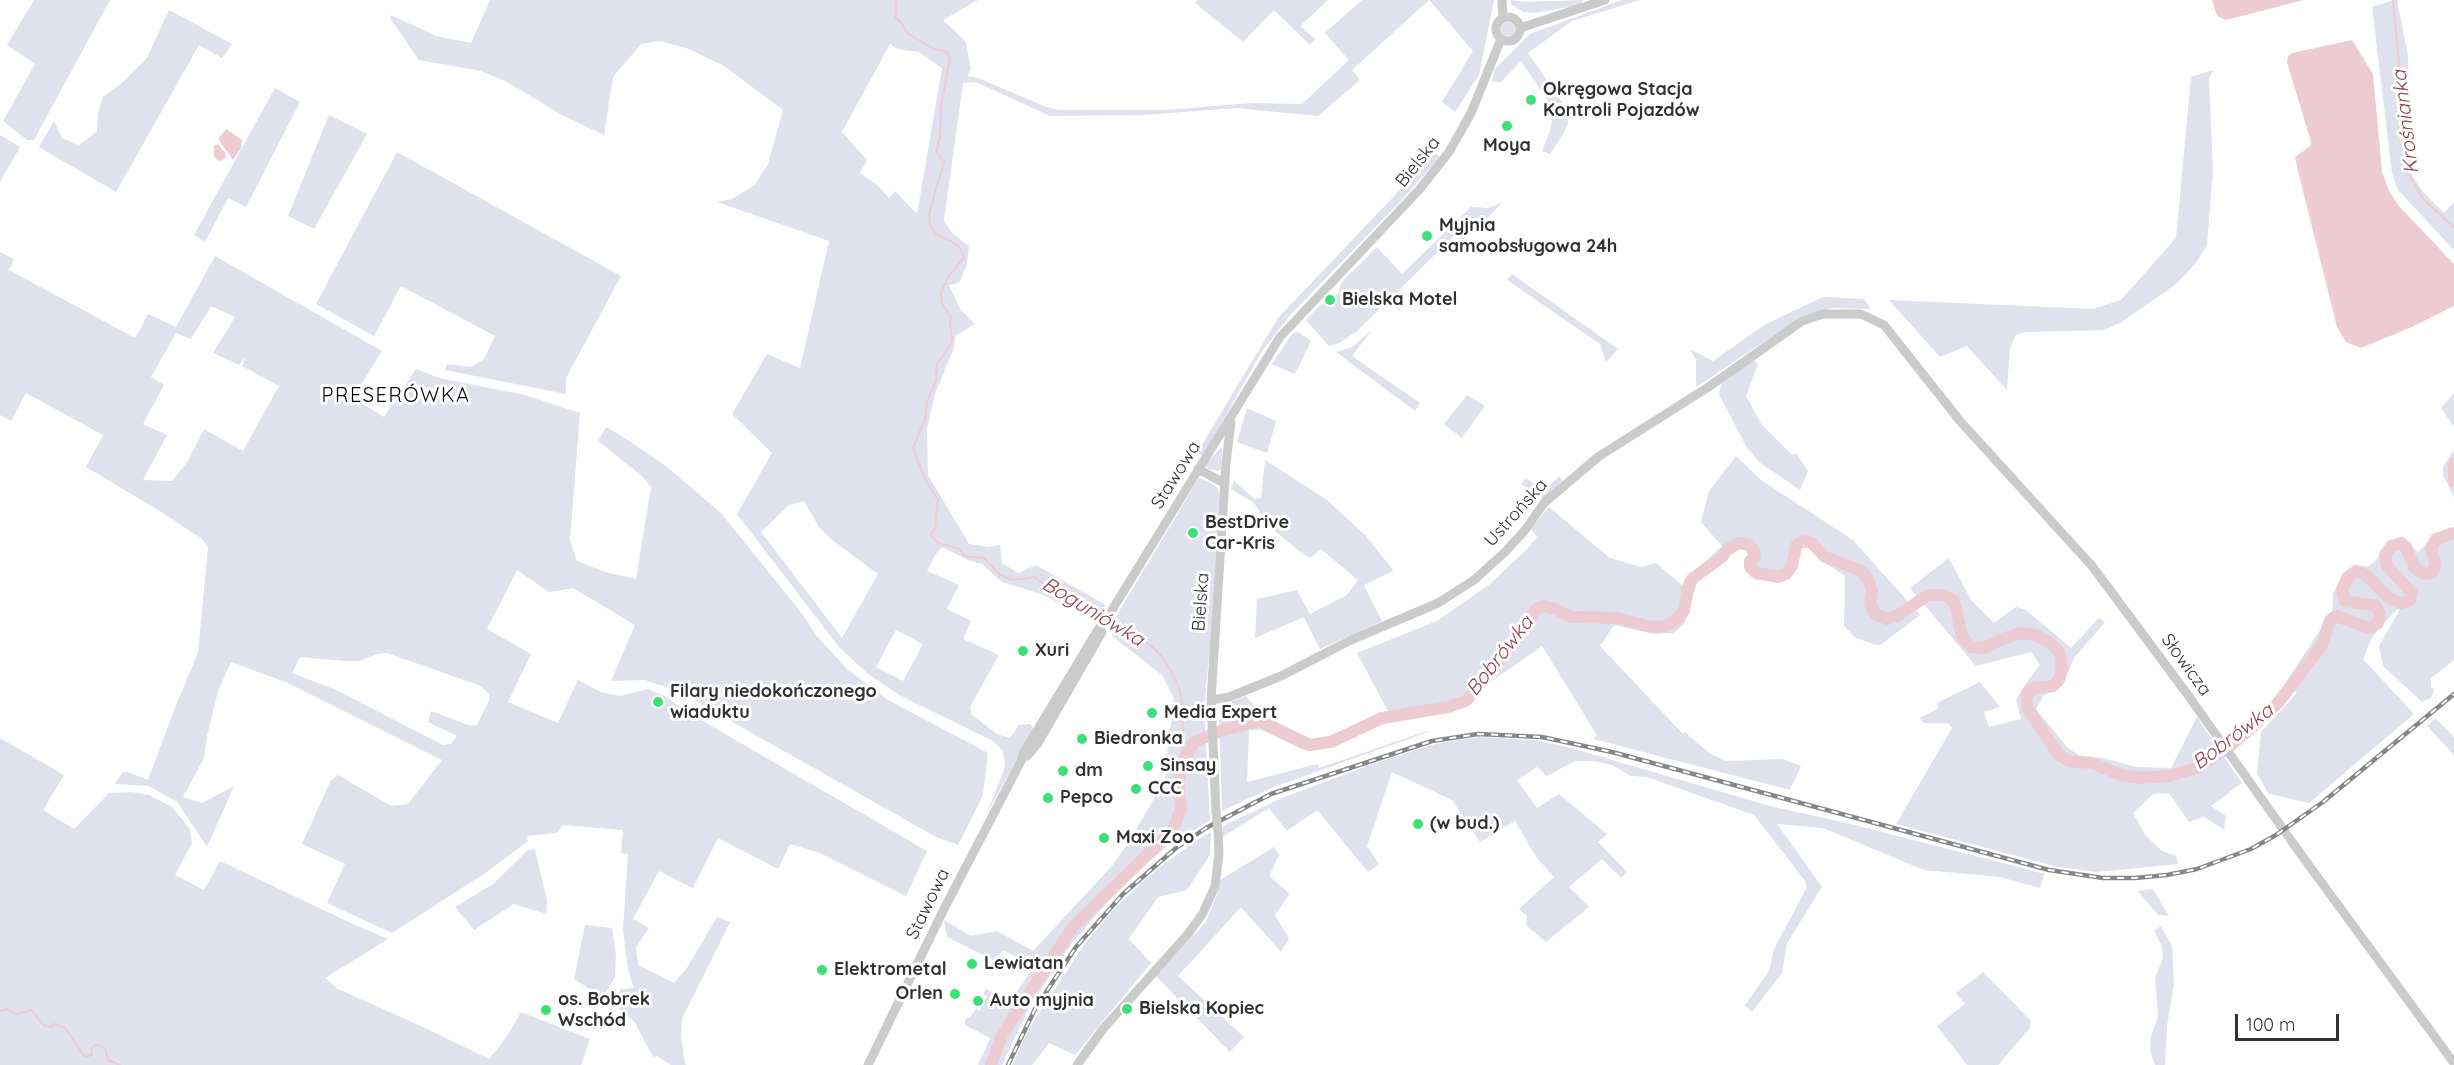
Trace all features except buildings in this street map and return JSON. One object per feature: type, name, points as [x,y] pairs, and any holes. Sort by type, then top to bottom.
[{"type":"street","points":[[1502,0],[1503,18],[1496,26],[1496,33],[1501,39],[1512,40],[1518,35],[1520,27]]},
{"type":"street","points":[[1520,27],[1605,0]]},
{"type":"street","points":[[1503,18],[1514,19],[1520,27]]},
{"type":"street","name":"Bielska","points":[[1077,1065],[1103,1029],[1188,934],[1203,913],[1217,876],[1218,831],[1211,700],[1224,483],[1231,418],[1280,337],[1439,167],[1460,136],[1501,39]]},
{"type":"street","name":"Ustrońska","points":[[1211,700],[1229,697],[1281,676],[1351,640],[1438,603],[1474,580],[1505,552],[1526,529],[1544,503],[1598,457],[1710,386],[1802,321],[1830,313],[1861,314]]},
{"type":"street","name":"Słowicza","points":[[1861,314],[1884,326],[1960,421],[2092,566],[2454,1063]]},
{"type":"street","name":"Stawowa","points":[[1022,759],[1038,743],[1095,646],[1104,623],[1231,418]]},
{"type":"street","points":[[1198,469],[1224,483]]},
{"type":"street","name":"Stawowa","points":[[868,1065],[1024,752],[1104,623]]},
{"type":"street","points":[[1073,684],[1079,661]]},
{"type":"shaded area","points":[[34,0],[110,0],[34,140],[27,140],[3,121],[35,64],[7,45]]},
{"type":"shaded area","points":[[490,0],[978,0],[943,20],[966,42],[971,70],[967,76],[978,78],[1044,106],[1058,110],[1167,110],[1251,103],[1302,104],[1349,60],[1325,33],[1362,0],[1429,0],[1352,70],[1360,80],[1318,116],[1236,108],[1144,115],[1050,116],[976,82],[963,83],[944,221],[953,234],[969,246],[967,264],[959,283],[949,285],[960,309],[975,324],[955,336],[954,348],[935,394],[927,429],[928,475],[969,544],[989,547],[1000,545],[1002,563],[1018,573],[1036,565],[1106,605],[1096,621],[1041,594],[1002,582],[982,564],[970,561],[942,547],[934,557],[927,571],[959,585],[947,609],[971,621],[963,639],[999,655],[970,707],[971,714],[997,734],[1010,738],[1019,725],[1030,724],[1034,729],[987,813],[1005,767],[1003,751],[993,741],[901,696],[868,674],[839,647],[737,514],[772,453],[732,414],[767,354],[800,368],[829,241],[717,202],[732,199],[755,185],[768,164],[783,110],[724,66],[689,49],[660,41],[641,44],[613,77],[604,135],[562,115],[507,82],[481,71],[419,60],[390,18],[391,15],[436,36],[471,43]],"holes":[[[890,44],[897,49],[919,52],[942,68],[917,214],[895,191],[889,198],[877,185],[860,173],[867,160],[842,132]],[[804,501],[819,527],[832,540],[878,574],[842,638],[761,532],[789,505]],[[896,630],[923,644],[903,681],[876,667]]]},
{"type":"shaded area","points":[[1198,0],[1328,0],[1300,26],[1315,39],[1310,45],[1274,10],[1243,42],[1195,3]]},
{"type":"shaded area","points":[[1429,0],[1494,0],[1479,75],[1455,112],[1442,102],[1473,51]]},
{"type":"shaded area","points":[[1511,0],[1526,2],[1583,0],[1581,5],[1534,13],[1523,12],[1511,4]]},
{"type":"shaded area","points":[[1622,0],[1640,0],[1572,21],[1528,53],[1568,111],[1568,123],[1562,136],[1550,154],[1542,151],[1550,131],[1554,110],[1521,61],[1500,83],[1492,81],[1495,69],[1530,34]]},
{"type":"shaded area","points":[[2212,0],[2304,0],[2226,20],[2217,16]]},
{"type":"shaded area","points":[[2397,0],[2408,56],[2412,176],[2424,193],[2444,213],[2454,202],[2454,250],[2398,190],[2392,173],[2372,7]]},
{"type":"shaded area","points":[[169,10],[232,44],[222,58],[199,45],[116,192],[39,147],[54,121],[62,138],[79,145],[97,131],[98,112],[103,97],[123,82],[147,58]]},
{"type":"shaded area","points":[[1508,22],[1513,24],[1515,29],[1513,34],[1508,36],[1503,34],[1501,29],[1503,24]]},
{"type":"shaded area","points":[[2352,40],[2373,74],[2382,172],[2389,191],[2399,206],[2454,264],[2454,306],[2412,327],[2361,348],[2346,342],[2337,327],[2295,157],[2310,146],[2311,142],[2287,62],[2288,56],[2292,53]]},
{"type":"shaded area","points":[[2213,70],[2209,79],[2213,171],[2207,245],[2196,263],[2176,284],[2122,322],[2104,330],[2025,332],[2016,335],[2010,348],[2007,390],[1967,346],[1940,357],[1889,300],[2092,309],[2121,300],[2176,238],[2191,77]]},
{"type":"shaded area","points":[[275,88],[300,102],[246,207],[228,198],[205,242],[194,235]]},
{"type":"shaded area","points":[[329,115],[367,134],[314,229],[288,216]]},
{"type":"shaded area","points":[[226,129],[242,140],[241,148],[233,160],[218,139]]},
{"type":"shaded area","points":[[0,135],[20,147],[0,182]]},
{"type":"shaded area","points":[[218,144],[226,157],[222,161],[217,160],[214,156],[214,146]]},
{"type":"shaded area","points":[[397,152],[621,276],[566,378],[566,394],[445,370],[447,364],[471,367],[484,359],[495,336],[401,286],[374,336],[316,304]]},
{"type":"shaded area","points":[[1435,153],[1440,157],[1400,202],[1292,313],[1262,351],[1203,456],[1197,453],[1278,318]]},
{"type":"shaded area","points":[[1502,203],[1464,241],[1454,236],[1356,332],[1339,343],[1329,346],[1306,320],[1321,304],[1330,302],[1339,292],[1341,283],[1377,247],[1402,274],[1471,207],[1488,208]]},
{"type":"shaded area","points":[[0,252],[14,259],[9,270],[135,338],[148,314],[176,327],[215,256],[382,351],[353,398],[384,417],[416,369],[439,378],[525,395],[580,413],[570,540],[577,561],[605,572],[636,579],[651,487],[642,476],[598,441],[606,427],[667,467],[721,513],[803,615],[816,635],[847,669],[888,700],[988,753],[983,795],[958,845],[936,837],[676,690],[644,680],[611,681],[635,625],[573,588],[549,592],[517,570],[487,629],[531,654],[508,702],[558,723],[578,680],[601,692],[620,696],[648,689],[667,697],[682,709],[927,851],[906,896],[820,853],[790,844],[778,869],[718,838],[693,888],[659,871],[633,919],[649,928],[636,947],[638,965],[674,983],[687,968],[717,917],[730,922],[682,1019],[681,1035],[687,1065],[671,1065],[657,1056],[653,1057],[634,1021],[613,1003],[621,989],[634,988],[628,970],[623,930],[628,854],[621,853],[623,830],[563,825],[557,833],[527,836],[528,841],[484,874],[392,933],[327,903],[345,864],[302,844],[331,780],[338,775],[391,806],[408,804],[442,760],[288,683],[231,662],[218,691],[204,758],[183,797],[202,803],[234,786],[207,847],[177,802],[149,786],[115,784],[123,772],[148,780],[198,653],[208,547],[202,539],[160,511],[86,467],[103,435],[26,393],[11,421],[0,415]],"holes":[[[211,306],[235,317],[213,353],[239,365],[246,356],[242,366],[279,386],[243,451],[204,429],[188,461],[172,481],[143,480],[167,435],[143,424],[164,385],[151,377],[176,333],[191,339]],[[387,653],[481,686],[489,694],[489,701],[477,725],[471,726],[431,711],[428,722],[457,736],[451,744],[443,745],[336,690],[292,673],[300,657],[360,661],[377,654]]]},
{"type":"shaded area","points":[[1512,274],[1618,349],[1606,362],[1600,344],[1507,280]]},
{"type":"shaded area","points":[[1823,297],[1864,299],[1871,309],[1833,308],[1804,315],[1696,387],[1696,360],[1690,349],[1713,361],[1766,324]]},
{"type":"shaded area","points":[[1372,330],[1352,356],[1420,403],[1415,411],[1336,352],[1352,347]]},
{"type":"shaded area","points":[[1298,332],[1311,341],[1295,374],[1272,364],[1292,334]]},
{"type":"shaded area","points":[[1754,360],[1758,364],[1746,396],[1762,425],[1792,455],[1796,453],[1808,471],[1800,490],[1759,462],[1746,446],[1719,394],[1721,384]]},
{"type":"shaded area","points":[[2454,393],[2454,427],[2441,408]]},
{"type":"shaded area","points":[[1467,395],[1485,406],[1462,438],[1444,424]]},
{"type":"shaded area","points":[[1247,408],[1276,421],[1267,453],[1237,442]]},
{"type":"shaded area","points":[[1222,447],[1221,469],[1218,471],[1208,469],[1206,465],[1209,460]]},
{"type":"shaded area","points":[[2454,450],[2454,497],[2443,475],[2443,466]]},
{"type":"shaded area","points":[[1736,456],[1761,480],[1853,540],[1920,615],[1879,646],[1856,638],[1844,626],[1845,576],[1821,560],[1807,547],[1802,546],[1797,552],[1796,562],[1789,577],[1782,581],[1761,580],[1748,573],[1744,567],[1748,555],[1745,550],[1738,548],[1697,583],[1684,624],[1674,633],[1654,634],[1614,625],[1600,646],[1683,734],[1685,732],[1709,753],[1726,761],[1782,759],[1801,766],[1790,790],[1593,739],[1597,735],[1542,646],[1485,686],[1469,703],[1449,712],[1383,724],[1320,750],[1301,749],[1262,730],[1249,730],[1247,782],[1317,764],[1319,768],[1428,732],[1271,788],[1222,811],[1219,716],[1227,703],[1246,696],[1260,714],[1312,739],[1323,738],[1389,713],[1357,653],[1437,621],[1490,584],[1537,537],[1531,529],[1549,507],[1610,558],[1641,567],[1656,563],[1684,587],[1692,574],[1722,546],[1701,522],[1709,491]]},
{"type":"shaded area","points":[[1265,460],[1327,500],[1365,535],[1390,566],[1393,571],[1364,585],[1382,621],[1320,649],[1304,617],[1255,638],[1257,599],[1297,590],[1310,614],[1347,595],[1358,580],[1321,549],[1310,558],[1298,550],[1272,529],[1254,503],[1231,489],[1234,481],[1255,499],[1261,498]]},
{"type":"shaded area","points":[[1559,476],[1562,481],[1543,499],[1521,484],[1526,478],[1545,491]]},
{"type":"shaded area","points":[[1199,478],[1213,484],[1218,489],[1219,495],[1204,709],[1210,820],[1170,844],[1117,891],[1072,943],[1030,1006],[1002,1065],[978,1065],[990,1038],[965,1025],[965,1019],[971,1016],[976,1009],[980,1011],[987,997],[983,994],[986,989],[999,995],[999,1000],[1009,1004],[1034,966],[1003,950],[995,961],[947,937],[944,920],[971,936],[997,931],[1033,951],[1112,866],[1165,780],[1169,733],[1175,706],[1173,697],[1162,675],[1112,636],[1115,618]]},
{"type":"shaded area","points":[[2454,530],[2454,660],[2431,678],[2431,687],[2434,690],[2431,698],[2422,702],[2383,666],[2379,646],[2400,609],[2397,609],[2372,637],[2363,659],[2414,714],[2309,803],[2269,794],[2257,774],[2261,732],[2297,693],[2286,682],[2332,612],[2333,593],[2345,572],[2353,566],[2369,566],[2390,540],[2406,541],[2418,552],[2438,533]]},
{"type":"shaded area","points":[[1949,558],[1971,600],[1994,623],[2016,607],[2026,610],[2071,648],[2099,618],[2105,622],[2074,658],[2064,682],[2056,690],[2044,695],[2036,709],[2067,747],[2080,756],[2102,758],[2137,767],[2171,768],[2197,717],[2242,783],[2211,806],[2226,816],[2224,830],[2204,817],[2189,822],[2169,793],[2153,794],[2133,813],[2145,835],[2162,851],[2176,856],[2178,864],[2097,872],[2058,867],[1896,824],[1952,728],[1948,723],[1923,723],[1920,718],[1939,708],[1937,703],[1980,682],[2000,707],[1984,712],[1989,727],[2021,719],[2016,700],[2040,665],[2031,652],[1976,666],[1910,588]]},
{"type":"shaded area","points":[[2435,718],[2454,737],[2454,755],[2427,726]]},
{"type":"shaded area","points":[[1478,737],[1536,740],[1571,748],[1770,806],[1847,823],[2045,874],[2040,888],[2000,877],[1924,870],[1823,828],[1777,824],[1822,887],[1787,943],[1782,973],[1752,1012],[1745,1005],[1769,971],[1774,949],[1806,889],[1806,882],[1754,815],[1647,777],[1631,776],[1612,765],[1593,761],[1575,761],[1547,776],[1537,767],[1517,780],[1537,808],[1559,794],[1607,834],[1598,842],[1627,872],[1621,878],[1602,859],[1569,887],[1589,907],[1546,942],[1526,925],[1527,916],[1519,909],[1554,877],[1536,857],[1515,821],[1480,842],[1452,800],[1392,772],[1367,846],[1379,864],[1368,872],[1317,810],[1287,831],[1269,808],[1222,837],[1223,826],[1282,798],[1364,767],[1435,744]]},
{"type":"shaded area","points":[[0,738],[64,775],[43,810],[74,829],[109,793],[132,792],[149,795],[172,807],[190,829],[192,843],[175,875],[204,890],[220,861],[388,939],[325,978],[338,989],[489,1059],[506,1038],[521,1012],[590,1039],[581,1065],[0,1065]]},
{"type":"shaded area","points":[[1211,832],[1210,855],[1187,890],[1158,897],[1129,939],[1151,963],[1075,1055],[1049,1043],[1032,1065],[1012,1065],[1028,1030],[1086,942],[1118,905],[1157,869]]},
{"type":"shaded area","points":[[1274,847],[1279,855],[1269,876],[1290,894],[1275,915],[1289,939],[1281,952],[1241,907],[1178,976],[1244,1037],[1230,1052],[1156,976],[1206,922],[1220,880]]},
{"type":"shaded area","points":[[535,849],[547,901],[546,914],[514,904],[474,930],[455,907],[493,884],[528,850]]},
{"type":"shaded area","points":[[2153,889],[2169,916],[2158,915],[2138,891]]},
{"type":"shaded area","points":[[585,925],[612,928],[616,955],[615,977],[603,997],[574,979]]},
{"type":"shaded area","points":[[2161,926],[2172,946],[2174,984],[2167,1026],[2165,1065],[2155,1065],[2150,1051],[2151,1036],[2158,1016],[2155,978],[2163,958],[2162,946],[2154,931]]},
{"type":"shaded area","points":[[1983,972],[2031,1021],[2029,1029],[1998,1065],[1967,1065],[1937,1026],[1965,1004],[1956,993]]},
{"type":"waterway","name":"Boguniówka","points":[[897,0],[895,17],[907,33],[934,49],[946,51],[950,59],[941,105],[940,138],[936,152],[944,161],[929,214],[930,225],[935,234],[953,242],[960,248],[964,258],[948,277],[941,293],[942,304],[952,319],[950,322],[952,340],[937,364],[936,379],[927,402],[925,419],[913,448],[925,479],[938,500],[935,528],[931,535],[938,543],[959,549],[965,556],[984,558],[999,574],[1012,580],[1035,577],[1048,588],[1106,616]]},
{"type":"waterway","name":"Krośnianka","points":[[2393,1],[2410,177],[2424,200],[2454,227]]},
{"type":"waterway","name":"Bobrówka","points":[[2454,463],[2454,482]]},
{"type":"waterway","name":"Bobrówka","points":[[991,1065],[1002,1035],[1072,928],[1173,830],[1181,809],[1178,782],[1185,758],[1194,742],[1223,730],[1260,721],[1309,745],[1331,742],[1382,718],[1448,707],[1466,701],[1512,646],[1536,609],[1543,606],[1571,617],[1617,618],[1651,627],[1666,626],[1684,611],[1688,587],[1692,579],[1722,557],[1728,549],[1739,543],[1750,545],[1755,555],[1750,561],[1750,567],[1756,573],[1779,577],[1786,574],[1792,566],[1796,546],[1803,541],[1812,543],[1825,557],[1861,571],[1868,579],[1872,591],[1870,603],[1875,614],[1887,619],[1897,616],[1928,595],[1944,595],[1954,601],[1962,636],[1971,647],[1984,648],[2021,633],[2036,635],[2050,643],[2060,653],[2062,668],[2059,680],[2053,686],[2034,688],[2027,693],[2027,708],[2059,755],[2068,761],[2092,763],[2121,775],[2141,778],[2168,776],[2198,768],[2230,746],[2278,703],[2322,645],[2330,620],[2336,616],[2369,628],[2378,623],[2380,614],[2376,606],[2345,601],[2342,590],[2347,578],[2356,571],[2366,575],[2389,598],[2402,604],[2410,600],[2412,593],[2387,566],[2385,555],[2391,546],[2401,543],[2406,547],[2414,567],[2424,574],[2432,573],[2436,564],[2431,548],[2436,539],[2454,533]]},
{"type":"waterway","name":"Boguniówka","points":[[1111,619],[1149,644],[1163,658],[1174,676],[1183,708],[1182,752],[1185,758]]},
{"type":"waterway","points":[[0,1011],[6,1009],[17,1014],[32,1010],[43,1025],[52,1027],[53,1024],[65,1028],[85,1057],[92,1055],[91,1049],[99,1045],[105,1049],[108,1060],[120,1065]]},
{"type":"railway","points":[[1008,1065],[1035,1009],[1076,947],[1123,894],[1176,848],[1206,828],[1271,794],[1432,741],[1478,734],[1542,737],[1612,752],[2049,870],[2103,878],[2135,878],[2197,869],[2251,849],[2276,835],[2323,802],[2454,694]]},
{"type":"place","name":"Okręgowa Stacja Kontroli Pojazdów","points":[[1531,100]]},
{"type":"place","name":"Moya","points":[[1507,126]]},
{"type":"place","name":"Myjnia samoobsługowa 24h","points":[[1427,236]]},
{"type":"place","name":"Bielska Motel","points":[[1330,300]]},
{"type":"place","name":"BestDrive Car-Kris","points":[[1193,533]]},
{"type":"place","name":"Xuri","points":[[1023,651]]},
{"type":"place","name":"Filary niedokończonego wiaduktu","points":[[658,702]]},
{"type":"place","name":"Media Expert","points":[[1152,713]]},
{"type":"place","name":"Biedronka","points":[[1082,739]]},
{"type":"place","name":"Sinsay","points":[[1148,766]]},
{"type":"place","name":"dm","points":[[1063,771]]},
{"type":"place","name":"CCC","points":[[1136,789]]},
{"type":"place","name":"Pepco","points":[[1048,798]]},
{"type":"place","name":"(w bud.)","points":[[1418,824]]},
{"type":"place","name":"Maxi Zoo","points":[[1104,838]]},
{"type":"place","name":"Lewiatan","points":[[972,964]]},
{"type":"place","name":"Elektrometal","points":[[822,970]]},
{"type":"place","name":"Orlen","points":[[955,994]]},
{"type":"place","name":"Auto myjnia","points":[[978,1001]]},
{"type":"place","name":"Bielska Kopiec","points":[[1127,1009]]},
{"type":"place","name":"os. Bobrek Wschód","points":[[546,1010]]},
{"type":"district","name":"PRESERÓWKA","points":[[396,396]]}]
